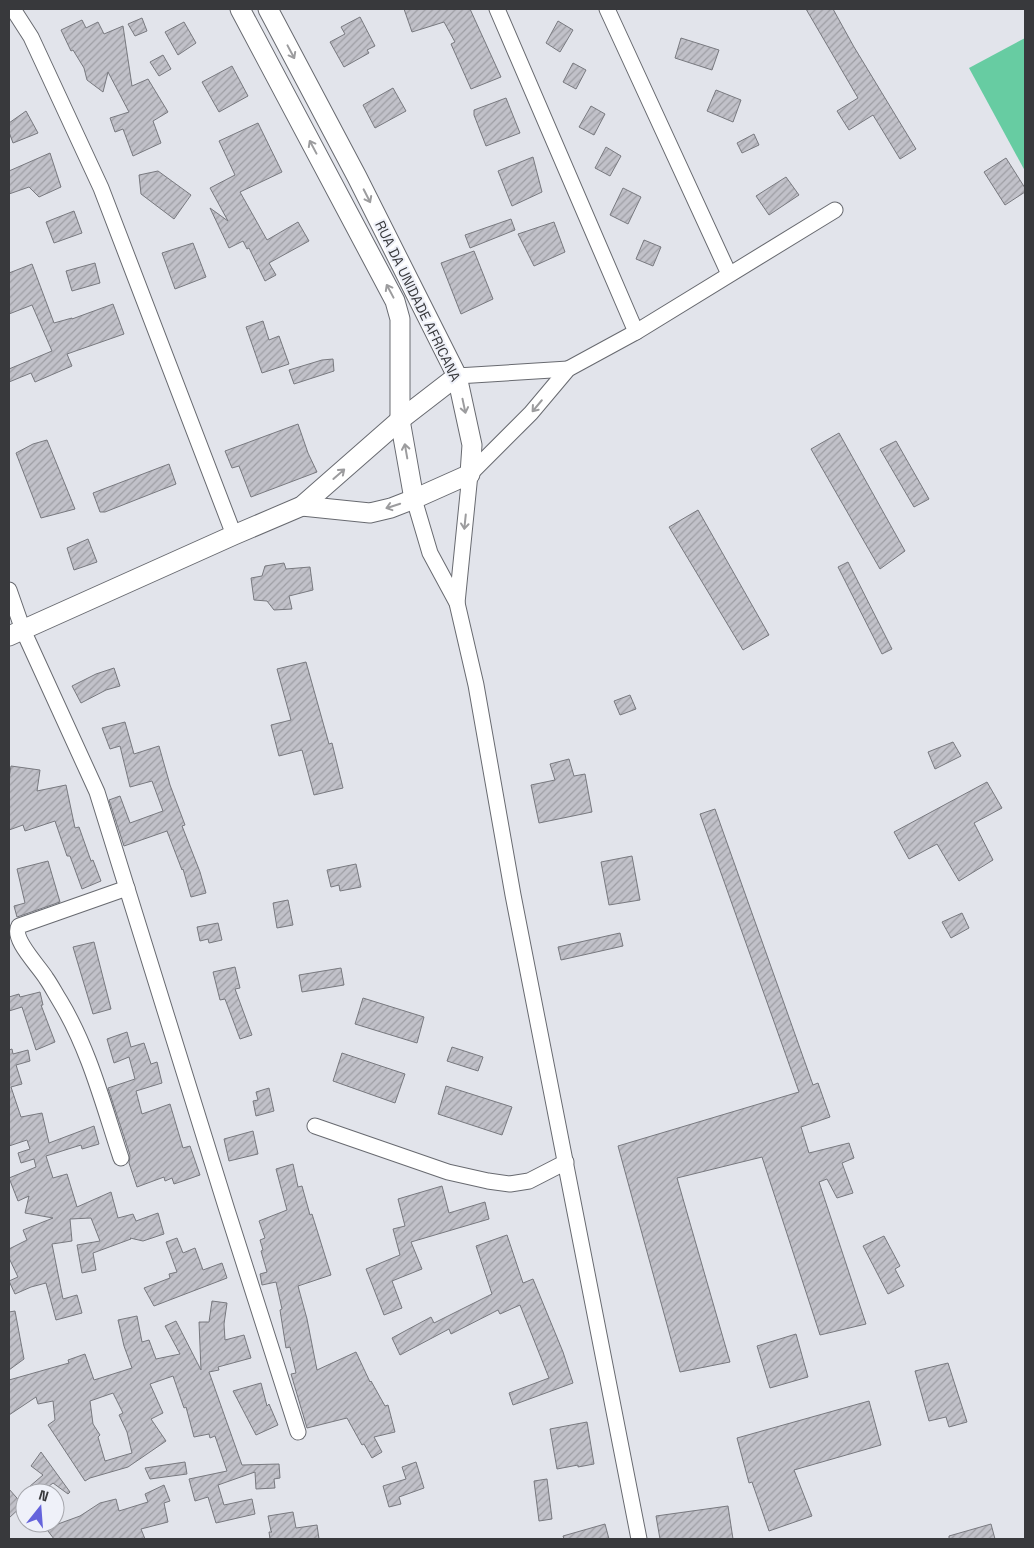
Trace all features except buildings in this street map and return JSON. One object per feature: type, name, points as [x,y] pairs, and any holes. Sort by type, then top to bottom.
[{"type":"street","points":[[13,9],[31,37],[101,188],[234,535]]},
{"type":"street","name":"RUA DA UNIDADE AFRICANA","points":[[240,9],[395,301],[400,320],[400,420],[414,499],[430,553],[457,603]]},
{"type":"street","name":"RUA DA UNIDADE AFRICANA","points":[[268,9],[358,177],[457,376],[472,445],[457,603]]},
{"type":"street","points":[[496,9],[636,332]]},
{"type":"street","points":[[607,9],[729,274]]},
{"type":"street","points":[[302,506],[370,513],[391,508],[470,474],[531,413],[568,369],[636,332],[835,210]]},
{"type":"street","points":[[16,633],[302,506],[400,420],[457,376],[568,369]]},
{"type":"street","points":[[9,590],[16,633],[97,792],[226,1210],[298,1432]]},
{"type":"street","points":[[457,603],[476,685],[513,895],[639,1539]]},
{"type":"street","points":[[121,1158],[84,1047],[70,1018],[45,976],[28,955],[13,926],[19,926],[127,888]]},
{"type":"street","points":[[315,1126],[448,1172],[488,1181],[510,1184],[529,1181],[566,1162]]},
{"type":"green space","points":[[1025,38],[1025,171],[969,68]]}]
